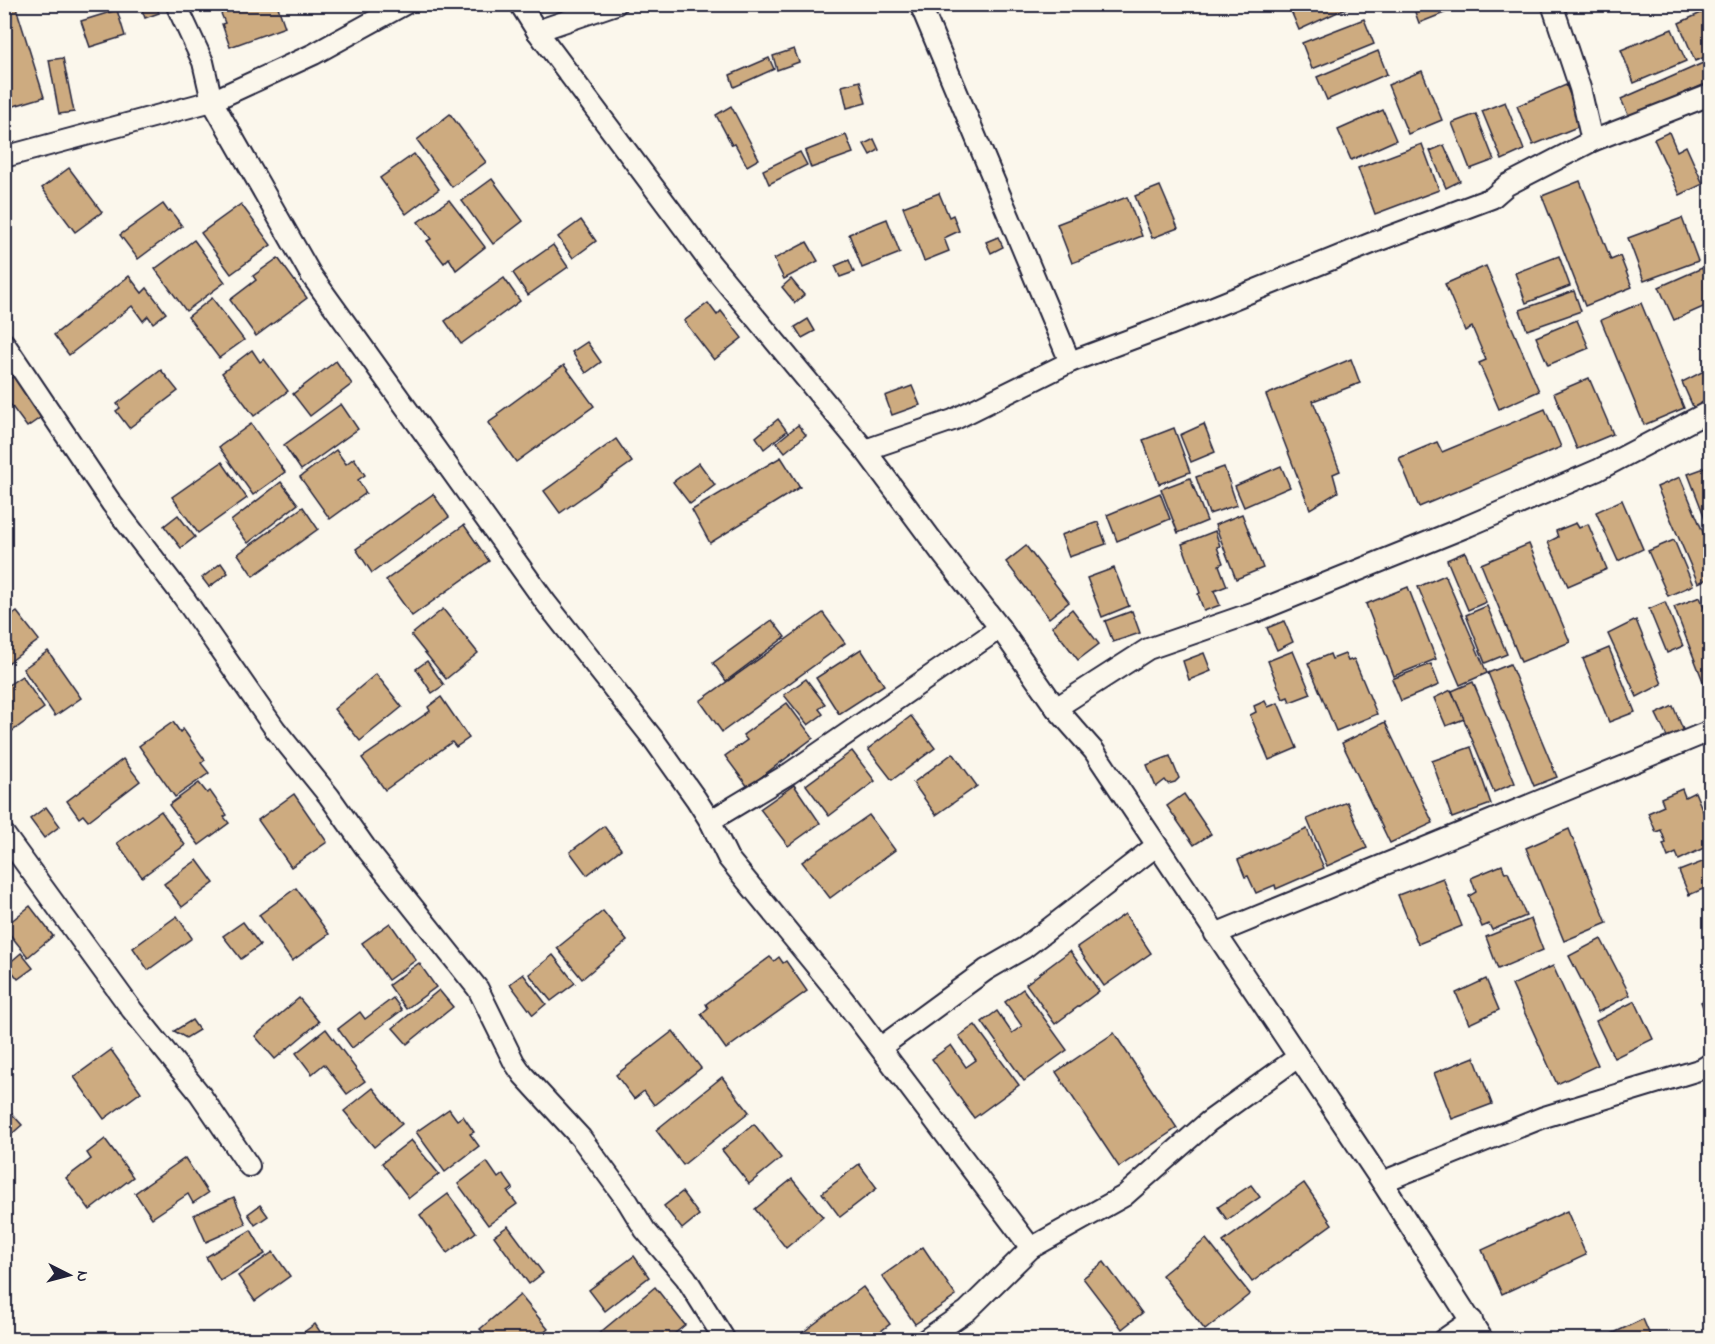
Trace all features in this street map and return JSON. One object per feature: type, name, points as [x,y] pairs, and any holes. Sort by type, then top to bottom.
[{"type":"street","points":[[176,4],[203,62],[212,101],[311,275],[546,603],[654,740],[710,821],[728,858],[881,1047],[1031,1248]]},
{"type":"street","points":[[4,157],[212,101],[314,54],[405,4]]},
{"type":"street","points":[[520,4],[537,31],[711,264],[865,450],[1000,628],[1056,708],[1094,751],[1382,1182],[1483,1340]]},
{"type":"street","points":[[537,31],[616,4]]},
{"type":"street","points":[[920,4],[1070,362]]},
{"type":"street","points":[[1552,4],[1580,88],[1592,141]]},
{"type":"street","points":[[865,450],[953,420],[1070,362],[1492,198],[1507,185],[1592,141],[1710,95]]},
{"type":"street","points":[[4,343],[112,504],[184,598],[275,729],[478,989],[514,1062],[523,1075],[581,1138],[628,1202],[645,1230],[686,1278],[725,1340]]},
{"type":"street","points":[[1056,708],[1148,649],[1255,612],[1468,526],[1598,470],[1710,411]]},
{"type":"street","points":[[710,821],[790,773],[1000,628]]},
{"type":"street","points":[[1215,934],[1710,731]]},
{"type":"street","points":[[4,834],[132,1010],[200,1094],[249,1167]]},
{"type":"street","points":[[881,1047],[986,970],[1024,948],[1156,846]]},
{"type":"street","points":[[925,1340],[967,1311],[1031,1248],[1124,1196],[1208,1122],[1298,1057]]},
{"type":"street","points":[[1382,1182],[1544,1117],[1701,1070],[1710,1064]]},
{"type":"street","points":[[1443,1340],[1472,1320]]},
{"type":"building","points":[[4,4],[15,4],[44,97],[7,108],[4,102]]},
{"type":"building","points":[[140,4],[155,4],[159,13],[145,18]]},
{"type":"building","points":[[226,4],[277,4],[285,27],[230,47],[220,11],[227,8]]},
{"type":"building","points":[[1288,4],[1355,4],[1299,30]]},
{"type":"building","points":[[1412,4],[1467,4],[1419,23]]},
{"type":"building","points":[[1710,9],[1710,55],[1695,61],[1679,23]]},
{"type":"building","points":[[117,10],[125,36],[90,47],[81,21]]},
{"type":"building","points":[[1364,19],[1374,44],[1312,69],[1302,43]]},
{"type":"building","points":[[1672,29],[1686,61],[1634,83],[1621,50]]},
{"type":"building","points":[[794,49],[799,62],[777,70],[773,56]]},
{"type":"building","points":[[1378,51],[1387,74],[1327,100],[1317,77]]},
{"type":"building","points":[[63,58],[74,112],[59,114],[49,60]]},
{"type":"building","points":[[769,58],[774,69],[734,87],[730,75]]},
{"type":"building","points":[[1710,60],[1710,82],[1629,117],[1621,99]]},
{"type":"building","points":[[1422,71],[1442,120],[1408,134],[1388,85]]},
{"type":"building","points":[[860,81],[866,103],[847,108],[842,86]]},
{"type":"building","points":[[1566,85],[1582,125],[1533,145],[1517,106]]},
{"type":"building","points":[[1505,102],[1524,150],[1502,160],[1482,111]]},
{"type":"building","points":[[731,106],[759,159],[747,166],[735,144],[732,145],[716,115]]},
{"type":"building","points":[[1383,110],[1396,140],[1351,160],[1338,130]]},
{"type":"building","points":[[450,114],[486,162],[452,187],[417,140]]},
{"type":"building","points":[[1476,114],[1494,160],[1470,169],[1452,123]]},
{"type":"building","points":[[1669,132],[1677,151],[1686,146],[1703,184],[1680,195],[1654,139]]},
{"type":"building","points":[[846,135],[853,153],[811,168],[805,151]]},
{"type":"building","points":[[874,139],[879,150],[870,155],[864,144]]},
{"type":"building","points":[[1422,144],[1439,190],[1375,214],[1358,168]]},
{"type":"building","points":[[1444,145],[1460,181],[1446,188],[1430,151]]},
{"type":"building","points":[[800,152],[807,165],[769,184],[763,170]]},
{"type":"building","points":[[414,154],[439,189],[406,214],[380,178]]},
{"type":"building","points":[[69,168],[102,212],[75,232],[42,188]]},
{"type":"building","points":[[492,179],[523,221],[493,244],[462,201]]},
{"type":"building","points":[[1580,181],[1611,260],[1620,256],[1632,287],[1585,306],[1542,196]]},
{"type":"building","points":[[1160,186],[1178,228],[1152,238],[1135,196]]},
{"type":"building","points":[[939,193],[949,217],[953,215],[959,231],[944,238],[949,251],[924,261],[903,207]]},
{"type":"building","points":[[1127,197],[1142,236],[1072,263],[1057,224]]},
{"type":"building","points":[[449,200],[485,247],[456,270],[449,258],[444,263],[427,241],[431,239],[418,222]]},
{"type":"building","points":[[163,204],[182,226],[138,259],[120,235]]},
{"type":"building","points":[[241,204],[271,245],[231,274],[201,233]]},
{"type":"building","points":[[1682,218],[1698,261],[1644,281],[1628,238]]},
{"type":"building","points":[[887,219],[900,253],[862,268],[849,234]]},
{"type":"building","points":[[581,220],[596,241],[573,258],[558,237]]},
{"type":"building","points":[[998,237],[1003,247],[991,253],[986,242]]},
{"type":"building","points":[[194,240],[225,282],[186,311],[155,269]]},
{"type":"building","points":[[807,242],[818,261],[784,279],[774,259]]},
{"type":"building","points":[[553,245],[568,267],[528,295],[513,273]]},
{"type":"building","points":[[1559,256],[1570,286],[1526,303],[1515,273]]},
{"type":"building","points":[[278,258],[307,298],[256,336],[230,300],[256,280],[253,276]]},
{"type":"building","points":[[849,260],[854,272],[840,277],[835,266]]},
{"type":"building","points":[[1486,266],[1539,391],[1499,409],[1479,363],[1486,360],[1472,327],[1465,331],[1445,284]]},
{"type":"building","points":[[1702,268],[1710,287],[1710,304],[1674,320],[1659,287]]},
{"type":"building","points":[[129,276],[142,293],[147,288],[166,313],[153,323],[148,316],[143,321],[132,306],[69,355],[54,335]]},
{"type":"building","points":[[504,278],[520,301],[461,344],[445,321]]},
{"type":"building","points":[[791,279],[804,295],[795,303],[782,287]]},
{"type":"building","points":[[1574,291],[1581,311],[1527,330],[1520,310]]},
{"type":"building","points":[[212,298],[244,340],[219,358],[188,317]]},
{"type":"building","points":[[708,303],[717,315],[721,311],[742,338],[714,360],[684,321]]},
{"type":"building","points":[[1641,303],[1684,408],[1644,425],[1601,320]]},
{"type":"building","points":[[808,319],[815,331],[802,338],[795,327]]},
{"type":"building","points":[[1577,320],[1589,348],[1548,365],[1536,337]]},
{"type":"building","points":[[587,342],[601,362],[586,373],[572,352]]},
{"type":"building","points":[[252,350],[260,362],[264,359],[288,391],[254,416],[222,373]]},
{"type":"building","points":[[1351,359],[1360,383],[1313,401],[1340,471],[1333,474],[1338,492],[1310,509],[1266,395]]},
{"type":"building","points":[[336,361],[352,384],[310,416],[293,394]]},
{"type":"building","points":[[564,365],[594,406],[516,462],[488,423]]},
{"type":"building","points":[[1710,368],[1710,401],[1694,409],[1682,382]]},
{"type":"building","points":[[161,370],[178,391],[129,428],[116,411],[120,408],[117,404]]},
{"type":"building","points":[[18,373],[47,413],[27,427],[4,396],[4,383]]},
{"type":"building","points":[[1589,378],[1613,434],[1577,449],[1554,393]]},
{"type":"building","points":[[912,386],[920,405],[892,415],[885,396]]},
{"type":"building","points":[[341,404],[358,429],[301,470],[284,445]]},
{"type":"building","points":[[1545,409],[1561,447],[1419,507],[1399,458],[1437,442],[1442,452]]},
{"type":"building","points":[[778,419],[787,431],[764,449],[756,437]]},
{"type":"building","points":[[251,424],[285,472],[253,495],[219,447]]},
{"type":"building","points":[[1204,424],[1215,452],[1191,462],[1180,435]]},
{"type":"building","points":[[798,425],[806,435],[785,452],[777,442]]},
{"type":"building","points":[[1174,428],[1190,472],[1159,484],[1143,440]]},
{"type":"building","points":[[616,439],[632,462],[560,513],[544,491]]},
{"type":"building","points":[[336,450],[346,464],[354,458],[365,475],[358,480],[366,493],[330,519],[300,477]]},
{"type":"building","points":[[781,457],[800,487],[710,543],[692,510]]},
{"type":"building","points":[[222,462],[247,498],[198,533],[172,497]]},
{"type":"building","points":[[699,463],[715,485],[690,504],[673,482]]},
{"type":"building","points":[[1281,466],[1290,487],[1244,507],[1235,486]]},
{"type":"building","points":[[1710,466],[1710,531],[1688,474]]},
{"type":"building","points":[[1224,467],[1237,505],[1209,514],[1196,477]]},
{"type":"building","points":[[1680,477],[1710,549],[1710,578],[1698,583],[1657,487]]},
{"type":"building","points":[[1190,478],[1207,521],[1178,533],[1161,489]]},
{"type":"building","points":[[281,482],[298,504],[248,543],[231,521]]},
{"type":"building","points":[[1160,493],[1170,519],[1117,541],[1107,515]]},
{"type":"building","points":[[433,494],[449,517],[372,573],[356,549]]},
{"type":"building","points":[[1622,500],[1643,549],[1618,561],[1596,512]]},
{"type":"building","points":[[303,507],[318,529],[253,576],[238,554]]},
{"type":"building","points":[[1242,514],[1263,568],[1236,579],[1215,525]]},
{"type":"building","points":[[178,515],[195,537],[181,548],[164,526]]},
{"type":"building","points":[[1098,522],[1106,544],[1069,557],[1061,535]]},
{"type":"building","points":[[1576,523],[1579,528],[1588,524],[1607,569],[1568,586],[1548,542],[1558,537],[1556,531]]},
{"type":"building","points":[[464,525],[489,561],[412,616],[386,580]]},
{"type":"building","points":[[1215,531],[1220,546],[1217,547],[1223,563],[1219,565],[1227,586],[1214,591],[1220,605],[1204,611],[1198,594],[1200,593],[1182,544]]},
{"type":"building","points":[[1674,540],[1693,585],[1668,596],[1648,551]]},
{"type":"building","points":[[1529,544],[1570,642],[1521,662],[1481,564]]},
{"type":"building","points":[[1026,546],[1069,602],[1049,618],[1006,562]]},
{"type":"building","points":[[1465,552],[1486,602],[1468,610],[1447,560]]},
{"type":"building","points":[[221,563],[228,573],[209,587],[202,578]]},
{"type":"building","points":[[1114,568],[1129,606],[1102,617],[1087,578]]},
{"type":"building","points":[[1445,575],[1487,673],[1460,685],[1418,587]]},
{"type":"building","points":[[1408,587],[1436,659],[1394,676],[1366,604]]},
{"type":"building","points":[[1700,597],[1710,623],[1710,699],[1674,607]]},
{"type":"building","points":[[1665,602],[1683,646],[1667,653],[1649,609]]},
{"type":"building","points":[[1487,606],[1507,654],[1485,663],[1466,615]]},
{"type":"building","points":[[443,609],[478,653],[446,679],[411,635]]},
{"type":"building","points":[[1072,609],[1099,644],[1078,660],[1052,626]]},
{"type":"building","points":[[1132,611],[1140,633],[1113,642],[1105,621]]},
{"type":"building","points":[[17,612],[39,640],[4,666],[4,621]]},
{"type":"building","points":[[823,613],[845,643],[722,732],[700,701]]},
{"type":"building","points":[[772,620],[785,637],[726,681],[713,663]]},
{"type":"building","points":[[1636,620],[1662,684],[1637,697],[1608,634]]},
{"type":"building","points":[[1284,621],[1293,642],[1277,650],[1267,628]]},
{"type":"building","points":[[1609,648],[1635,712],[1609,722],[1583,659]]},
{"type":"building","points":[[861,649],[884,685],[839,714],[816,678]]},
{"type":"building","points":[[48,651],[81,698],[55,716],[23,669]]},
{"type":"building","points":[[1293,651],[1311,694],[1290,702],[1288,697],[1283,699],[1268,661]]},
{"type":"building","points":[[1204,653],[1211,671],[1189,680],[1183,661]]},
{"type":"building","points":[[1330,654],[1332,659],[1345,654],[1348,661],[1354,659],[1377,714],[1336,731],[1308,663]]},
{"type":"building","points":[[427,661],[444,685],[432,693],[416,669]]},
{"type":"building","points":[[1431,664],[1439,685],[1401,701],[1392,679]]},
{"type":"building","points":[[1510,664],[1557,777],[1534,786],[1488,673]]},
{"type":"building","points":[[376,674],[402,707],[360,741],[334,709]]},
{"type":"building","points":[[22,676],[44,708],[4,737],[4,688]]},
{"type":"building","points":[[806,679],[825,704],[819,709],[823,714],[808,725],[784,695]]},
{"type":"building","points":[[1473,682],[1515,783],[1494,792],[1452,691]]},
{"type":"building","points":[[1451,690],[1464,719],[1446,726],[1434,698]]},
{"type":"building","points":[[441,697],[469,738],[456,747],[452,742],[385,790],[362,758],[430,711],[428,707]]},
{"type":"building","points":[[1265,701],[1268,707],[1278,703],[1297,748],[1269,760],[1250,715],[1256,712],[1254,706]]},
{"type":"building","points":[[787,703],[813,738],[748,787],[725,756],[747,740],[743,735]]},
{"type":"building","points":[[1673,706],[1685,734],[1669,741],[1656,714]]},
{"type":"building","points":[[911,716],[935,748],[892,780],[868,749]]},
{"type":"building","points":[[173,722],[180,732],[183,729],[205,760],[201,763],[209,773],[175,797],[139,746]]},
{"type":"building","points":[[1385,722],[1433,823],[1390,843],[1342,743]]},
{"type":"building","points":[[1471,747],[1491,804],[1452,818],[1432,761]]},
{"type":"building","points":[[852,751],[875,781],[829,816],[806,785]]},
{"type":"building","points":[[953,753],[977,786],[936,815],[913,783]]},
{"type":"building","points":[[1170,756],[1179,778],[1168,784],[1165,780],[1156,787],[1147,765]]},
{"type":"building","points":[[123,759],[140,781],[88,821],[83,815],[79,818],[67,801]]},
{"type":"building","points":[[199,783],[207,793],[210,791],[227,815],[224,817],[229,823],[199,845],[169,805]]},
{"type":"building","points":[[794,785],[820,823],[788,846],[760,809]]},
{"type":"building","points":[[1682,789],[1685,797],[1695,792],[1710,828],[1710,845],[1679,860],[1676,853],[1668,857],[1661,830],[1656,832],[1648,813],[1664,806],[1661,798]]},
{"type":"building","points":[[294,794],[327,842],[291,867],[258,820]]},
{"type":"building","points":[[1184,794],[1211,834],[1194,845],[1167,806]]},
{"type":"building","points":[[1347,802],[1367,848],[1327,866],[1307,819]]},
{"type":"building","points":[[46,807],[60,826],[44,838],[30,819]]},
{"type":"building","points":[[161,811],[185,845],[142,877],[117,843]]},
{"type":"building","points":[[869,815],[895,850],[830,898],[802,862]]},
{"type":"building","points":[[604,826],[621,849],[587,875],[570,852]]},
{"type":"building","points":[[1307,829],[1324,868],[1276,889],[1275,885],[1256,893],[1248,876],[1245,877],[1238,860]]},
{"type":"building","points":[[1569,829],[1607,923],[1564,941],[1526,848]]},
{"type":"building","points":[[1710,859],[1710,886],[1689,895],[1679,871]]},
{"type":"building","points":[[197,860],[214,883],[182,907],[164,884]]},
{"type":"building","points":[[1502,865],[1505,873],[1508,872],[1526,916],[1492,930],[1489,924],[1482,927],[1469,896],[1476,892],[1471,878]]},
{"type":"building","points":[[1443,878],[1462,926],[1418,944],[1398,895]]},
{"type":"building","points":[[296,888],[329,934],[292,961],[259,915]]},
{"type":"building","points":[[30,906],[53,936],[28,957],[4,927]]},
{"type":"building","points":[[603,911],[627,941],[582,979],[557,948]]},
{"type":"building","points":[[1125,914],[1151,953],[1104,986],[1077,947]]},
{"type":"building","points":[[177,916],[192,938],[148,970],[133,948]]},
{"type":"building","points":[[1531,919],[1543,950],[1498,969],[1486,937]]},
{"type":"building","points":[[243,922],[260,945],[241,959],[223,936]]},
{"type":"building","points":[[390,923],[416,960],[388,980],[362,943]]},
{"type":"building","points":[[1601,939],[1630,995],[1598,1012],[1569,956]]},
{"type":"building","points":[[1070,951],[1099,991],[1055,1024],[1026,984]]},
{"type":"building","points":[[21,953],[33,968],[18,979],[7,965]]},
{"type":"building","points":[[553,955],[575,983],[551,1001],[529,974]]},
{"type":"building","points":[[770,957],[774,961],[779,957],[783,963],[786,961],[807,991],[726,1049],[701,1014],[708,1008],[706,1004]]},
{"type":"building","points":[[419,963],[436,987],[406,1009],[389,985]]},
{"type":"building","points":[[1553,966],[1598,1065],[1557,1084],[1512,985]]},
{"type":"building","points":[[523,974],[546,1004],[533,1015],[510,984]]},
{"type":"building","points":[[1486,979],[1499,1010],[1469,1024],[1456,993]]},
{"type":"building","points":[[1023,989],[1067,1050],[1024,1081],[982,1022],[997,1011],[1012,1033],[1022,1026],[1005,1002]]},
{"type":"building","points":[[439,990],[453,1007],[407,1044],[393,1028]]},
{"type":"building","points":[[299,998],[319,1022],[275,1059],[255,1036]]},
{"type":"building","points":[[393,998],[402,1010],[352,1048],[338,1029],[360,1012],[365,1019]]},
{"type":"building","points":[[1710,998],[1710,1018],[1708,1019],[1701,1002]]},
{"type":"building","points":[[1635,1001],[1653,1039],[1614,1058],[1596,1021]]},
{"type":"building","points":[[192,1020],[199,1030],[186,1038],[174,1031]]},
{"type":"building","points":[[975,1025],[1019,1085],[974,1118],[932,1059],[951,1045],[966,1067],[976,1060],[959,1036]]},
{"type":"building","points":[[326,1029],[365,1081],[347,1094],[324,1064],[312,1074],[296,1053]]},
{"type":"building","points":[[673,1031],[701,1068],[654,1105],[644,1091],[634,1099],[616,1075]]},
{"type":"building","points":[[1114,1033],[1177,1128],[1119,1167],[1056,1072]]},
{"type":"building","points":[[111,1050],[141,1092],[104,1119],[74,1077]]},
{"type":"building","points":[[1474,1057],[1492,1104],[1452,1119],[1434,1073]]},
{"type":"building","points":[[722,1077],[749,1112],[683,1165],[656,1130]]},
{"type":"building","points":[[373,1088],[402,1124],[374,1147],[344,1111]]},
{"type":"building","points":[[449,1109],[457,1120],[463,1116],[474,1132],[470,1134],[479,1146],[445,1172],[416,1132]]},
{"type":"building","points":[[12,1114],[22,1125],[7,1138],[4,1135],[4,1121]]},
{"type":"building","points":[[754,1124],[781,1158],[749,1184],[722,1150]]},
{"type":"building","points":[[105,1139],[133,1177],[90,1210],[66,1178],[91,1159],[87,1153]]},
{"type":"building","points":[[411,1140],[439,1174],[409,1198],[382,1163]]},
{"type":"building","points":[[185,1158],[208,1193],[193,1203],[188,1194],[152,1218],[135,1193]]},
{"type":"building","points":[[487,1162],[498,1178],[503,1174],[513,1188],[508,1192],[517,1204],[488,1225],[458,1184]]},
{"type":"building","points":[[859,1164],[877,1188],[840,1217],[822,1193]]},
{"type":"building","points":[[792,1179],[823,1217],[786,1248],[755,1209]]},
{"type":"building","points":[[1304,1183],[1332,1224],[1252,1282],[1223,1242]]},
{"type":"building","points":[[1251,1185],[1260,1197],[1227,1220],[1218,1207]]},
{"type":"building","points":[[682,1192],[699,1215],[682,1229],[664,1206]]},
{"type":"building","points":[[448,1194],[476,1232],[447,1253],[420,1215]]},
{"type":"building","points":[[234,1197],[246,1224],[206,1242],[194,1215]]},
{"type":"building","points":[[260,1205],[268,1216],[255,1225],[248,1214]]},
{"type":"building","points":[[1567,1211],[1586,1255],[1502,1294],[1482,1250]]},
{"type":"building","points":[[508,1226],[543,1273],[529,1284],[494,1236]]},
{"type":"building","points":[[251,1230],[265,1254],[220,1281],[206,1257]]},
{"type":"building","points":[[1206,1239],[1250,1294],[1205,1330],[1162,1275]]},
{"type":"building","points":[[923,1247],[956,1296],[915,1324],[882,1276]]},
{"type":"building","points":[[273,1252],[290,1276],[255,1301],[238,1276]]},
{"type":"building","points":[[634,1256],[649,1277],[605,1311],[589,1290]]},
{"type":"building","points":[[1104,1262],[1142,1313],[1122,1329],[1083,1278]]},
{"type":"building","points":[[655,1287],[685,1325],[667,1340],[591,1340]]},
{"type":"building","points":[[863,1287],[890,1324],[869,1340],[793,1340]]},
{"type":"building","points":[[520,1295],[548,1329],[536,1340],[476,1340],[484,1333],[480,1329]]},
{"type":"building","points":[[1643,1319],[1652,1340],[1599,1340]]},
{"type":"building","points":[[315,1324],[321,1333],[312,1340],[293,1340]]}]
